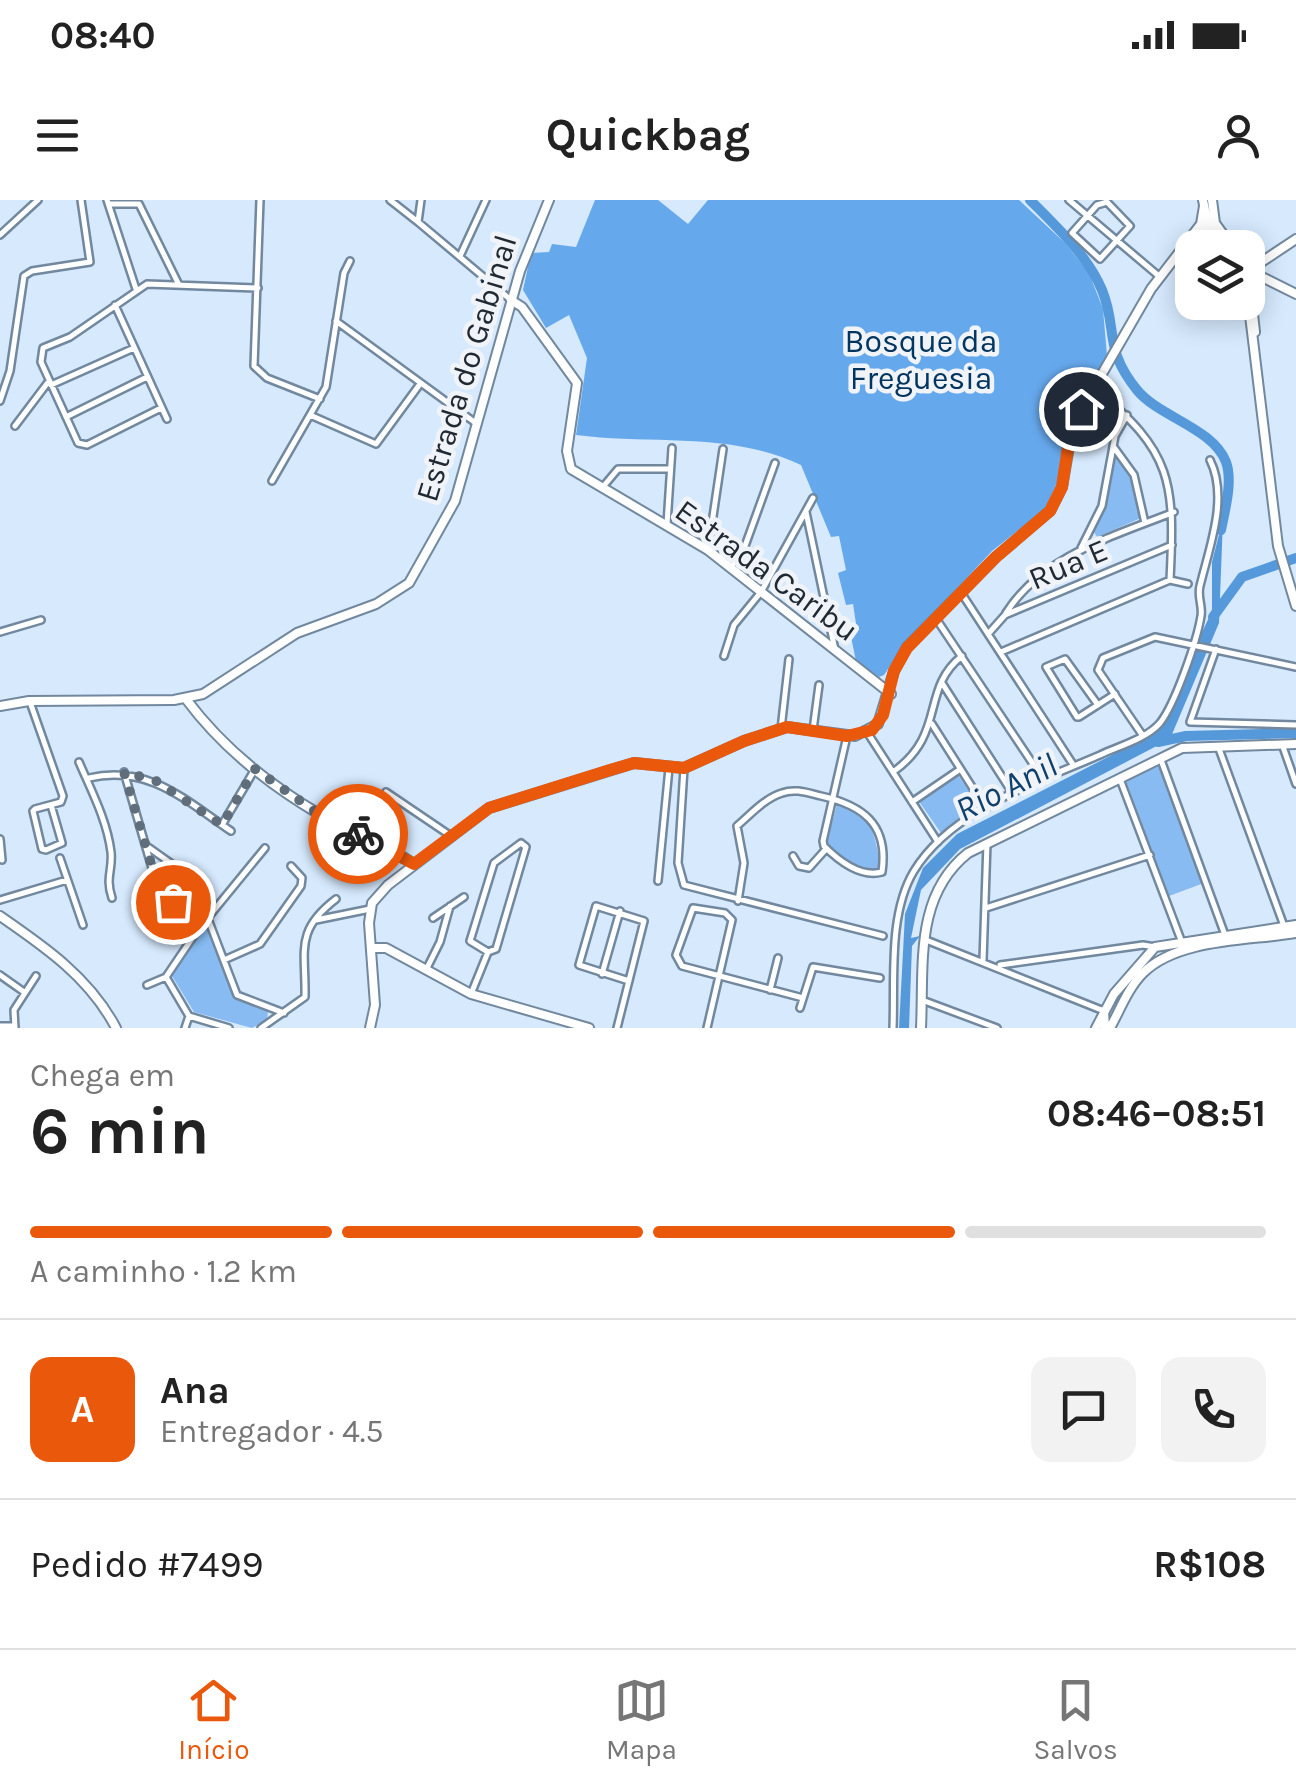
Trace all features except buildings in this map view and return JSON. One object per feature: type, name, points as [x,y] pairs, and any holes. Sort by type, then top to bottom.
[{"type":"main road","name":"Estrada do Gabinal","points":[[0,706],[29,701],[186,699],[207,692],[297,633],[376,604],[409,583],[450,513],[534,229],[549,200]]},
{"type":"main road","points":[[1206,202],[1223,230]]},
{"type":"main road","points":[[1206,202],[1212,230]]},
{"type":"main road","points":[[1197,230],[1206,202]]},
{"type":"main road","points":[[1204,230],[1212,212]]},
{"type":"main road","points":[[1270,279],[1263,269],[1266,258],[1296,239]]},
{"type":"main road","points":[[370,1028],[375,1005],[370,909],[388,885],[414,864],[504,802],[634,763],[684,768],[781,729],[847,736],[867,732],[878,724],[901,656],[1050,511],[1062,487],[1074,424],[1160,277],[1175,258]]},
{"type":"main road","points":[[1265,277],[1296,294]]},
{"type":"main road","points":[[1265,279],[1270,279]]},
{"type":"main road","name":"Estrada Caribu","points":[[512,300],[522,307],[574,376],[578,393],[568,461],[578,476],[708,550],[891,694]]},
{"type":"main road","points":[[1252,320],[1280,556],[1295,602]]},
{"type":"main road","points":[[200,717],[207,692]]},
{"type":"main road","points":[[186,699],[255,769],[320,815],[414,864]]},
{"type":"main road","points":[[921,1028],[929,904],[958,860],[1119,776],[1182,748],[1296,744]]},
{"type":"main road","points":[[0,916],[52,952],[80,979],[116,1028]]},
{"type":"main road","points":[[1096,1028],[1104,1011],[1155,947],[1296,925]]},
{"type":"main road","points":[[370,932],[389,951],[471,994],[589,1028]]},
{"type":"main road","points":[[1107,1028],[1138,978],[1162,959],[1188,950],[1296,934]]},
{"type":"main road","points":[[371,948],[389,951]]},
{"type":"main road","points":[[373,970],[389,951]]},
{"type":"main road","points":[[1104,1011],[1107,1028]]},
{"type":"street","points":[[0,235],[38,200]]},
{"type":"street","points":[[0,401],[10,371],[24,276],[32,271],[90,262],[81,200]]},
{"type":"street","points":[[260,200],[254,366],[267,378],[320,399]]},
{"type":"street","points":[[390,200],[512,300]]},
{"type":"street","points":[[418,222],[421,200]]},
{"type":"street","points":[[478,200],[478,214]]},
{"type":"street","points":[[460,256],[486,200]]},
{"type":"street","points":[[1069,200],[1160,277]]},
{"type":"street","points":[[136,288],[108,202],[139,204],[178,285]]},
{"type":"street","points":[[1107,202],[1129,222],[1130,231],[1118,242],[1098,258],[1072,236],[1087,215],[1107,202]]},
{"type":"street","points":[[272,482],[320,399],[350,260]]},
{"type":"street","points":[[162,408],[87,445],[78,443],[40,362],[43,348],[70,336],[136,288],[258,288]]},
{"type":"street","points":[[115,305],[167,419]]},
{"type":"street","points":[[336,321],[477,424]]},
{"type":"street","points":[[15,426],[50,383],[134,348]]},
{"type":"street","points":[[66,417],[147,377]]},
{"type":"street","points":[[412,377],[412,389]]},
{"type":"street","points":[[310,416],[376,444],[412,389],[420,384]]},
{"type":"street","points":[[1094,388],[1127,414],[1162,464],[1174,512],[1170,580]]},
{"type":"street","points":[[1080,551],[1104,501],[1113,446],[1127,414]]},
{"type":"street","points":[[1113,446],[1134,475],[1145,524]]},
{"type":"street","points":[[667,524],[672,448]]},
{"type":"street","points":[[708,550],[722,449]]},
{"type":"street","points":[[893,1028],[902,905],[914,871],[938,842],[1013,794],[1143,736],[1166,714],[1202,613],[1199,592],[1218,500],[1218,478],[1210,460]]},
{"type":"street","points":[[732,568],[745,546],[775,464]]},
{"type":"street","points":[[602,490],[618,470],[670,469]]},
{"type":"street","points":[[724,656],[734,625],[760,592],[813,498]]},
{"type":"street","points":[[806,512],[834,650]]},
{"type":"street","points":[[1004,615],[1030,582],[1080,551],[1174,512]]},
{"type":"street","name":"Rua E","points":[[988,633],[1004,615],[1172,544]]},
{"type":"street","points":[[1000,652],[1170,580],[1188,584]]},
{"type":"street","points":[[962,594],[1074,766]]},
{"type":"street","points":[[0,632],[41,620]]},
{"type":"street","points":[[938,620],[1043,779]]},
{"type":"street","points":[[1143,736],[1098,670],[1102,658],[1151,637],[1296,667]]},
{"type":"street","points":[[1213,648],[1190,722],[1296,725]]},
{"type":"street","points":[[892,772],[918,751],[932,724],[944,671],[964,655]]},
{"type":"street","points":[[781,729],[789,658]]},
{"type":"street","points":[[1098,705],[1065,659],[1046,667],[1077,717],[1098,705],[1115,694]]},
{"type":"street","points":[[940,681],[1013,794]]},
{"type":"street","points":[[813,730],[819,685]]},
{"type":"street","points":[[29,701],[63,796],[33,811],[44,850],[62,843],[51,805]]},
{"type":"street","points":[[932,724],[986,809]]},
{"type":"street","points":[[867,732],[938,842]]},
{"type":"street","points":[[738,902],[744,864],[737,826],[782,793],[799,790],[833,799],[857,806],[872,822],[882,872],[874,875],[847,866],[823,842],[833,799],[847,736]]},
{"type":"street","points":[[1282,744],[1296,784]]},
{"type":"street","points":[[1218,746],[1284,926]]},
{"type":"street","points":[[1160,757],[1225,935]]},
{"type":"street","points":[[79,762],[90,778],[110,851],[106,876],[112,898]]},
{"type":"street","points":[[658,881],[669,768]]},
{"type":"street","points":[[684,768],[680,878],[688,889],[883,936]]},
{"type":"street","points":[[222,825],[255,769]]},
{"type":"street","points":[[912,802],[960,769]]},
{"type":"street","points":[[90,778],[124,772],[156,781],[231,831]]},
{"type":"street","points":[[124,772],[164,903],[177,898],[190,876],[148,847]]},
{"type":"street","points":[[1119,776],[1181,940]]},
{"type":"street","points":[[386,792],[451,836]]},
{"type":"street","points":[[0,838],[2,860]]},
{"type":"street","points":[[983,960],[987,842]]},
{"type":"street","points":[[471,994],[488,952],[496,949],[523,864],[526,847],[522,843],[498,857],[470,941],[488,952]]},
{"type":"street","points":[[147,986],[166,977],[265,848]]},
{"type":"street","points":[[793,856],[799,866],[809,868],[826,849]]},
{"type":"street","points":[[986,908],[1150,855]]},
{"type":"street","points":[[60,858],[83,925]]},
{"type":"street","points":[[224,960],[255,946],[266,936],[301,886],[302,878],[291,866]]},
{"type":"street","points":[[0,900],[67,880]]},
{"type":"street","points":[[433,918],[464,897]]},
{"type":"street","points":[[261,1028],[305,997],[303,940],[336,899]]},
{"type":"street","points":[[425,971],[440,942],[450,906]]},
{"type":"street","points":[[618,1028],[644,921],[596,906],[579,961],[581,968],[629,980]]},
{"type":"street","points":[[706,1028],[720,978],[732,924],[725,914],[693,908],[676,955],[682,966],[720,978],[803,998]]},
{"type":"street","points":[[316,920],[370,909]]},
{"type":"street","points":[[602,974],[620,911]]},
{"type":"street","points":[[208,918],[237,995],[284,1013]]},
{"type":"street","points":[[925,940],[1104,1011]]},
{"type":"street","points":[[996,966],[1142,945],[1155,947]]},
{"type":"street","points":[[770,990],[778,958]]},
{"type":"street","points":[[800,1008],[809,971],[818,966],[880,978]]},
{"type":"street","points":[[0,1026],[15,1027],[14,1010],[36,976]]},
{"type":"street","points":[[166,977],[189,1016],[229,1028]]},
{"type":"street","points":[[1,978],[24,992]]},
{"type":"street","points":[[922,1000],[997,1028]]},
{"type":"street","points":[[184,1028],[189,1016]]},
{"type":"shaded area","points":[[1118,455],[1135,481],[1141,518],[1097,537],[1094,532],[1106,503],[1113,458]]},
{"type":"shaded area","points":[[1223,519],[1219,623],[1170,739],[960,849],[921,890],[911,938],[920,936],[912,946],[909,1028],[899,1028],[905,914],[923,868],[957,834],[1155,733],[1212,611],[1212,562]]},
{"type":"shaded area","points":[[1157,763],[1204,883],[1169,896],[1126,781]]},
{"type":"shaded area","points":[[958,775],[979,806],[941,833],[918,800]]},
{"type":"shaded area","points":[[838,801],[858,811],[869,825],[880,865],[877,871],[850,864],[826,845]]},
{"type":"shaded area","points":[[207,927],[237,997],[268,1011],[267,1020],[252,1028],[194,1012],[172,976],[202,928]]},
{"type":"green space","name":"Bosque da Freguesia","points":[[595,200],[658,200],[688,224],[708,200],[1019,200],[1065,243],[1089,273],[1103,309],[1107,356],[1068,421],[1057,483],[1044,510],[992,551],[904,645],[884,675],[879,677],[856,661],[850,632],[857,630],[853,604],[846,605],[838,573],[846,570],[839,536],[831,537],[801,465],[774,454],[718,443],[576,435],[587,358],[569,315],[546,328],[523,290],[531,253],[549,252],[552,244],[576,247]]},
{"type":"waterway","points":[[1030,200],[1070,242],[1096,277],[1107,304],[1119,362],[1137,390],[1210,440],[1226,462],[1228,496],[1221,530]]},
{"type":"waterway","points":[[1213,617],[1242,577],[1296,558]]},
{"type":"waterway","points":[[1158,742],[1186,736],[1296,733]]},
{"type":"way so far","points":[[173,902],[164,903],[161,898],[124,772],[149,777],[222,825],[255,769],[320,815],[358,834]]},
{"type":"route","points":[[358,834],[414,864],[489,808],[610,770],[634,763],[669,768],[694,766],[744,741],[787,727],[847,736],[872,730],[883,715],[894,671],[907,648],[996,557],[1050,511],[1062,487],[1070,434],[1081,409]]},
{"type":"water label","name":"Rio Anil","points":[[1006,787]]}]
